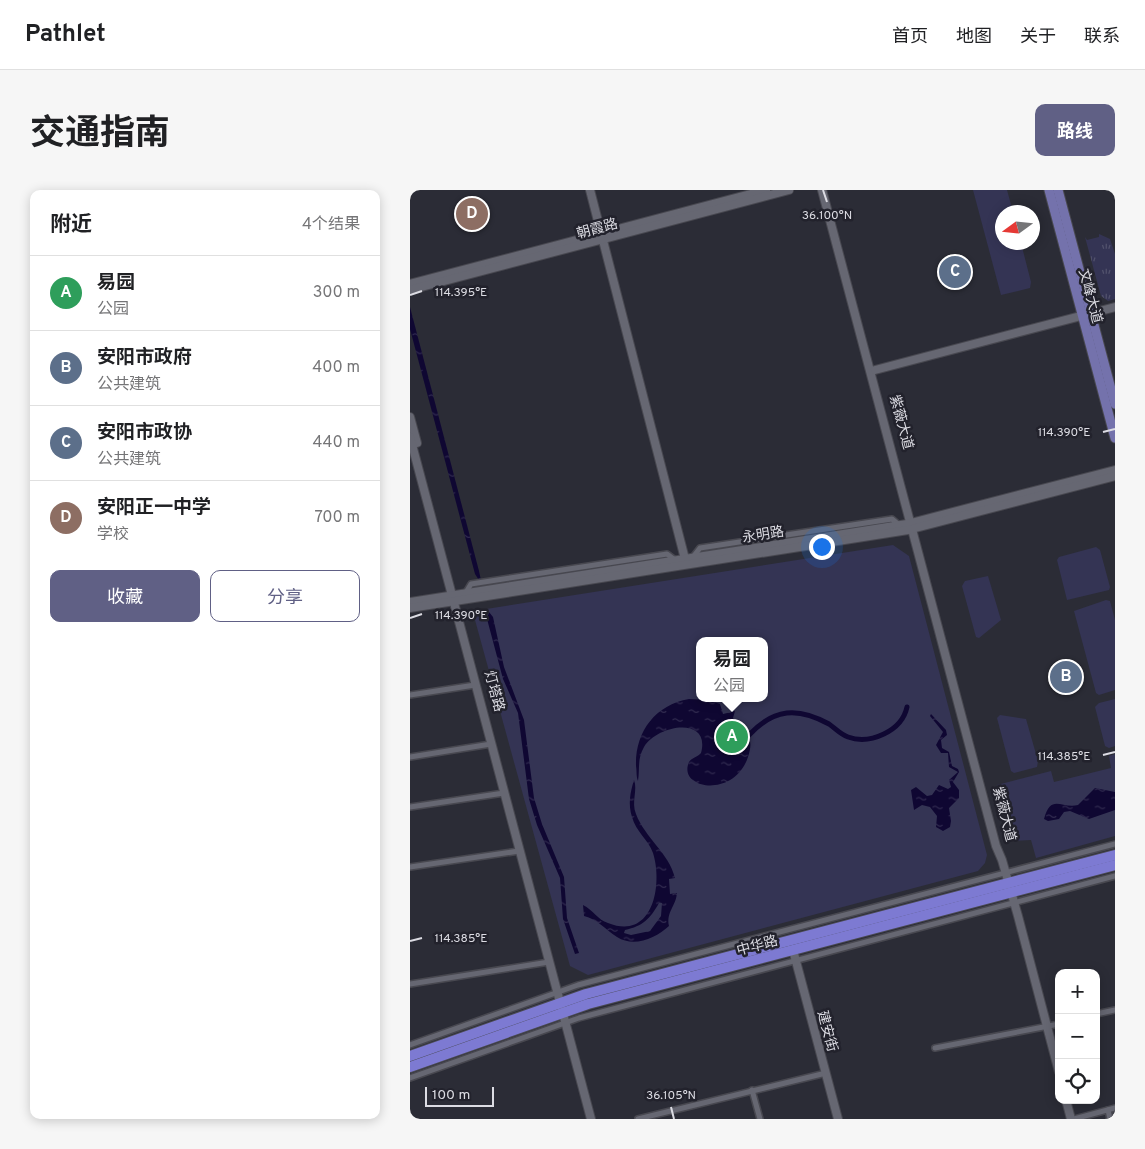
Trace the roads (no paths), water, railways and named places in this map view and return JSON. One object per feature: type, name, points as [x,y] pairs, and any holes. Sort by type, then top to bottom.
[{"type":"highway","name":"中华路","points":[[410,1067],[561,1001],[794,950],[1010,888],[1115,855]]},
{"type":"highway","name":"中华路","points":[[410,1056],[561,1001],[1010,888],[1115,865]]},
{"type":"main road","name":"文峰大道","points":[[1049,190],[1115,404]]},
{"type":"main road","name":"文峰大道","points":[[1058,190],[1115,438]]},
{"type":"street","points":[[590,190],[604,236],[689,558]]},
{"type":"street","points":[[594,190],[604,236]]},
{"type":"street","name":"朝霞路","points":[[410,290],[766,190]]},
{"type":"street","name":"朝霞路","points":[[410,284],[790,190]]},
{"type":"street","name":"紫薇大道","points":[[822,190],[1001,845],[1002,860],[1056,1059]]},
{"type":"street","name":"紫薇大道","points":[[827,190],[914,526]]},
{"type":"street","points":[[875,370],[1115,307]]},
{"type":"street","name":"灯塔路","points":[[410,417],[552,955],[554,973],[591,1119]]},
{"type":"street","name":"灯塔路","points":[[410,437],[457,597],[475,685],[549,962],[554,973]]},
{"type":"street","name":"永明路","points":[[410,608],[457,597],[675,560],[899,525],[914,526],[1115,470]]},
{"type":"street","name":"永明路","points":[[410,602],[457,597],[914,526],[1115,476]]},
{"type":"street","points":[[410,695],[475,685]]},
{"type":"street","points":[[410,757],[491,744]]},
{"type":"street","points":[[410,807],[504,793]]},
{"type":"street","points":[[410,1078],[566,1022],[796,960],[1010,888],[1115,844]]},
{"type":"street","points":[[410,867],[519,851]]},
{"type":"street","points":[[1010,888],[1115,876]]},
{"type":"street","name":"建安街","points":[[794,950],[838,1119]]},
{"type":"street","points":[[410,984],[549,962]]},
{"type":"street","points":[[410,1045],[561,1001]]},
{"type":"street","points":[[1100,1013],[1115,1010]]},
{"type":"street","points":[[935,1048],[1055,1025]]},
{"type":"street","points":[[638,1119],[826,1073]]},
{"type":"street","points":[[752,1090],[760,1119]]},
{"type":"street","points":[[1067,1104],[1072,1119],[1115,1108]]},
{"type":"street","points":[[1108,1110],[1110,1119]]},
{"type":"water","points":[[410,307],[482,585],[475,574],[410,329]]},
{"type":"water","points":[[489,612],[493,617],[504,667],[524,720],[534,798],[542,824],[564,877],[567,918],[579,953],[575,954],[563,919],[560,878],[537,825],[529,799],[518,713],[503,679],[487,619]]},
{"type":"water","points":[[689,699],[696,699],[696,702],[714,702],[720,704],[723,714],[735,711],[733,718],[738,726],[745,728],[749,735],[750,749],[741,770],[731,779],[720,784],[709,785],[691,779],[688,771],[689,762],[701,753],[702,741],[698,733],[691,729],[682,728],[660,733],[644,747],[640,760],[638,781],[637,754],[643,731],[657,714],[677,702]]},
{"type":"water","points":[[931,714],[946,730],[947,735],[941,740],[942,748],[949,752],[952,766],[958,769],[959,772],[953,782],[959,790],[959,798],[949,808],[950,827],[943,831],[936,827],[937,816],[930,807],[922,805],[914,810],[911,790],[916,787],[927,796],[932,795],[939,785],[948,789],[951,787],[949,780],[958,772],[949,767],[948,753],[941,753],[936,745],[943,732],[930,716]]},
{"type":"water","points":[[634,780],[636,814],[645,831],[668,861],[675,878],[669,879],[670,894],[677,893],[668,921],[669,926],[651,938],[630,942],[617,937],[597,922],[584,916],[583,905],[604,922],[623,926],[635,924],[645,917],[651,907],[657,880],[656,866],[651,848],[636,827],[632,817],[630,803]],"holes":[[[659,903],[662,903],[661,916],[650,931],[631,935],[624,933],[625,930],[645,921]]]},
{"type":"water","points":[[1095,788],[1115,792],[1115,810],[1089,819],[1070,811],[1064,812],[1059,819],[1048,821],[1044,819],[1050,806],[1053,804],[1078,805]]},
{"type":"waterway","points":[[749,735],[758,726],[777,715],[797,713],[818,718],[848,737],[866,739],[884,734],[892,729],[904,716],[907,707]]},
{"type":"place","name":"安阳正一中学","points":[[472,214]]},
{"type":"place","name":"安阳市政协","points":[[955,272]]},
{"type":"place","name":"安阳市政府","points":[[1066,677]]},
{"type":"place","name":"易园","points":[[732,737]]}]
